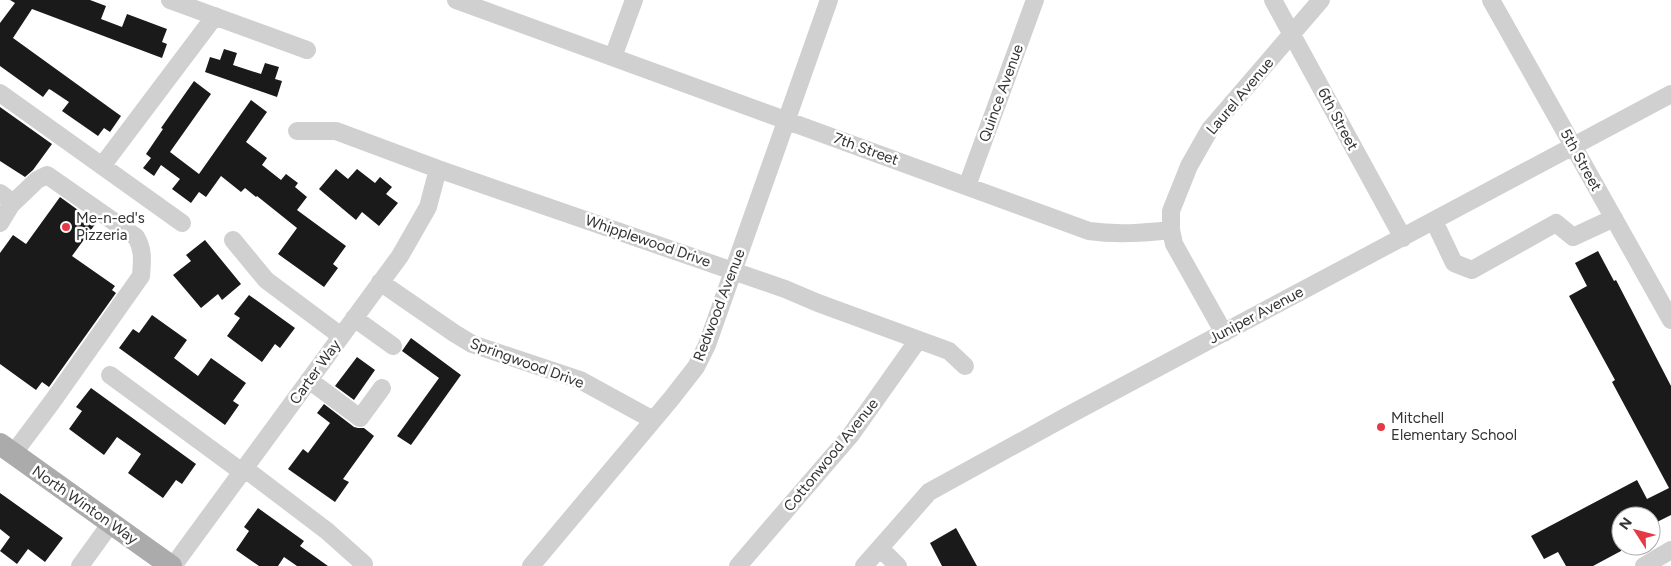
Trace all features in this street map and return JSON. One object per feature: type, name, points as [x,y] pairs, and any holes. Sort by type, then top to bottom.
[{"type":"main road","name":"North Winton Way","points":[[6,449],[172,566]]},
{"type":"street","points":[[170,0],[307,50]]},
{"type":"street","name":"7th Street","points":[[456,0],[1089,231],[1109,234],[1135,234],[1171,230]]},
{"type":"street","points":[[613,56],[634,0]]},
{"type":"street","name":"Redwood Avenue","points":[[531,566],[696,367],[707,345],[829,0]]},
{"type":"street","name":"Quince Avenue","points":[[968,186],[1035,0]]},
{"type":"street","name":"6th Street","points":[[1274,0],[1402,238]]},
{"type":"street","name":"Laurel Avenue","points":[[1171,230],[1171,211],[1189,166],[1210,130],[1321,0]]},
{"type":"street","name":"5th Street","points":[[1491,0],[1671,320]]},
{"type":"street","points":[[102,166],[215,16]]},
{"type":"street","points":[[0,93],[182,223]]},
{"type":"street","name":"Juniper Avenue","points":[[864,566],[929,492],[1069,415],[1671,94]]},
{"type":"street","name":"Whipplewood Drive","points":[[297,132],[336,131],[438,169],[733,270],[949,351],[966,366]]},
{"type":"street","name":"Carter Way","points":[[172,566],[400,256],[428,207],[438,169]]},
{"type":"street","points":[[0,222],[5,199],[47,175],[136,238],[141,246],[142,260],[141,276],[52,402],[6,449]]},
{"type":"street","points":[[1434,221],[1454,263],[1472,270],[1556,223],[1573,238],[1614,218]]},
{"type":"street","points":[[1171,230],[1174,244],[1224,332]]},
{"type":"street","points":[[233,240],[266,280],[341,336]]},
{"type":"street","name":"Springwood Drive","points":[[380,282],[472,344],[580,380],[654,420]]},
{"type":"street","points":[[354,318],[393,346]]},
{"type":"street","name":"Cottonwood Avenue","points":[[738,566],[850,436],[918,340]]},
{"type":"street","points":[[110,375],[327,531],[364,564]]},
{"type":"street","points":[[309,380],[360,418],[382,388]]},
{"type":"street","points":[[80,566],[111,523]]},
{"type":"street","points":[[880,548],[898,566]]},
{"type":"street","points":[[1644,566],[1671,550]]},
{"type":"building","points":[[10,0],[90,0],[106,6],[101,19],[122,27],[127,14],[167,29],[162,42],[167,44],[162,58],[32,9],[13,38],[121,116],[110,132],[104,128],[98,136],[62,111],[69,102],[49,89],[43,97],[0,66],[0,23],[15,3]]},
{"type":"building","points":[[224,49],[237,53],[233,65],[261,74],[265,63],[279,67],[275,79],[282,81],[277,97],[205,72],[210,57],[220,60]]},
{"type":"building","points":[[194,81],[211,94],[170,152],[199,174],[251,100],[267,112],[246,142],[267,158],[262,165],[281,180],[286,174],[298,183],[295,187],[307,197],[297,210],[346,246],[333,264],[338,268],[324,287],[278,254],[297,228],[245,188],[241,192],[221,176],[206,197],[199,192],[191,203],[172,189],[180,179],[161,165],[154,176],[143,168],[151,158],[146,154],[163,129],[161,128]]},
{"type":"building","points":[[0,107],[52,144],[33,170],[25,177],[0,161]]},
{"type":"building","points":[[336,169],[348,179],[357,169],[375,183],[380,177],[392,187],[386,194],[398,203],[379,226],[362,212],[356,220],[319,189]]},
{"type":"building","points":[[60,197],[96,223],[72,256],[115,286],[112,290],[116,293],[49,387],[42,382],[36,390],[0,364],[0,253],[13,235],[26,244]]},
{"type":"building","points":[[205,240],[241,284],[222,300],[218,294],[201,308],[173,275],[191,261],[186,255]]},
{"type":"building","points":[[1598,251],[1614,281],[1616,280],[1671,386],[1671,515],[1661,520],[1661,506],[1611,506],[1612,556],[1593,566],[1566,566],[1558,552],[1544,559],[1531,536],[1637,480],[1647,499],[1669,488],[1612,382],[1615,380],[1569,296],[1587,286],[1575,263]]},
{"type":"building","points":[[249,295],[295,328],[280,348],[275,344],[262,362],[227,336],[240,318],[234,314]]},
{"type":"building","points":[[152,315],[187,340],[174,358],[198,376],[211,358],[246,383],[233,401],[239,405],[225,425],[119,348],[133,329],[139,333]]},
{"type":"building","points":[[411,338],[461,375],[411,445],[397,436],[439,378],[402,351]]},
{"type":"building","points":[[357,357],[375,370],[354,400],[335,386]]},
{"type":"building","points":[[91,388],[196,464],[182,484],[176,480],[163,498],[128,473],[141,454],[117,437],[104,455],[69,429],[82,411],[76,407]]},
{"type":"building","points":[[324,404],[354,427],[364,428],[374,436],[343,479],[349,482],[335,502],[288,469],[303,449],[308,453],[330,423],[317,413]]},
{"type":"building","points":[[0,493],[63,538],[45,562],[28,549],[17,564],[0,551],[10,537],[0,529]]},
{"type":"building","points":[[258,508],[304,541],[300,546],[328,566],[297,566],[284,557],[278,566],[259,566],[236,550],[249,531],[244,527]]},
{"type":"building","points":[[956,528],[977,566],[942,566],[930,543]]},
{"type":"place","name":"Me-n-ed's Pizzeria","points":[[66,227]]},
{"type":"place","name":"Mitchell Elementary School","points":[[1381,427]]}]
